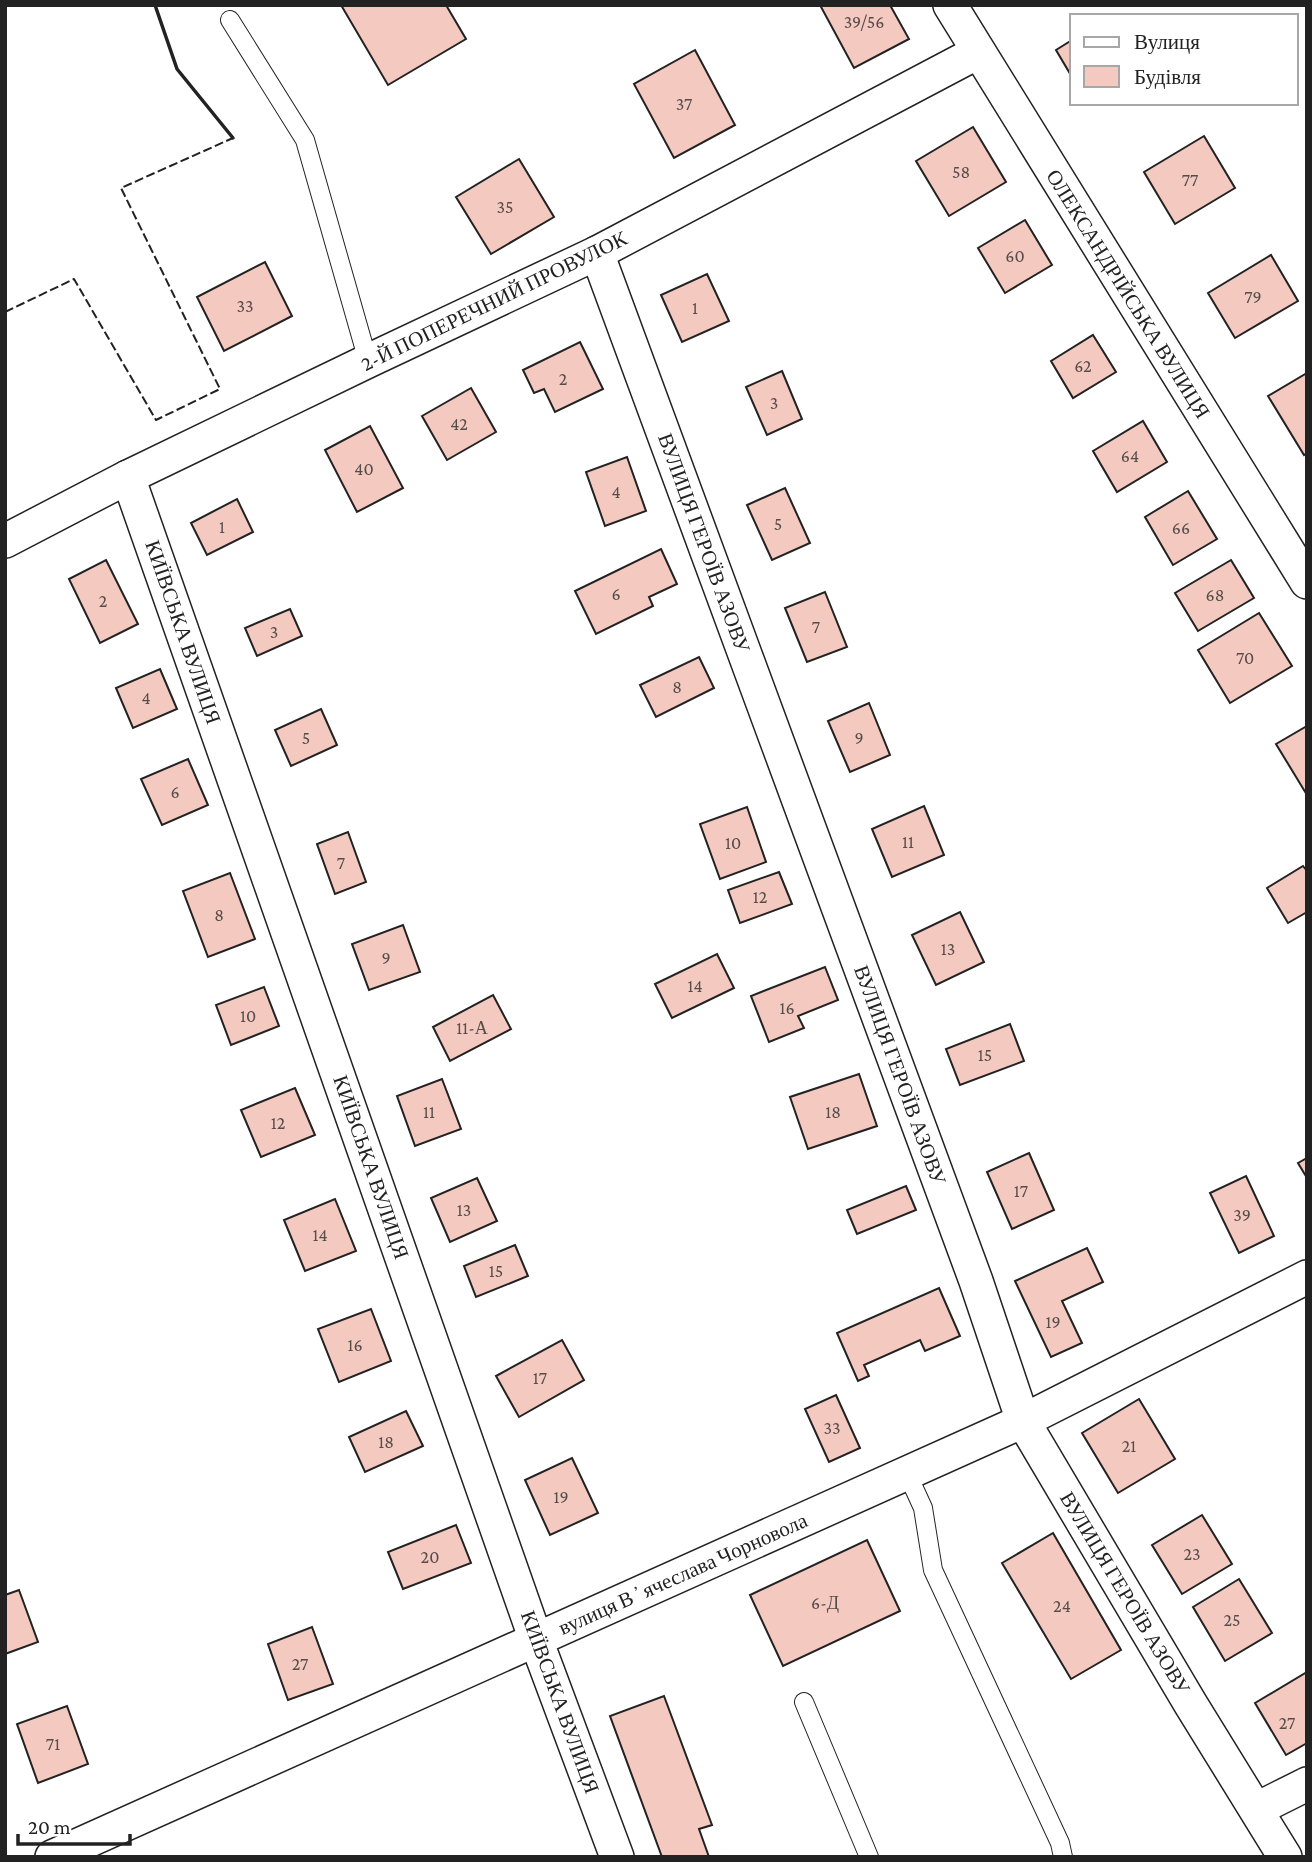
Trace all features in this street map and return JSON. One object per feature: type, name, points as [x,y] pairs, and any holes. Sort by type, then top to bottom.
[{"type":"street","name":"ОЛЕКСАНДРІЙСЬКА ВУЛИЦЯ","points":[[950,5],[1307,582]]},
{"type":"street","name":"2-Й ПОПЕРЕЧНИЙ ПРОВУЛОК","points":[[5,541],[128,477],[597,253],[978,52]]},
{"type":"street","name":"ВУЛИЦЯ ГЕРОЇВ АЗОВУ","points":[[597,253],[976,1281],[1023,1421],[1190,1703],[1285,1857]]},
{"type":"street","name":"КИЇВСЬКА ВУЛИЦЯ","points":[[128,477],[536,1640],[617,1857]]},
{"type":"street","name":"вулиця Вʼячеслава Чорновола","points":[[52,1857],[1023,1421],[1307,1277]]},
{"type":"street","points":[[1257,1809],[1307,1784]]},
{"type":"lane","points":[[230,20],[305,140],[368,361]]},
{"type":"lane","points":[[907,1473],[923,1508],[933,1570],[1060,1843],[1063,1857]]},
{"type":"lane","points":[[804,1702],[869,1857]]},
{"type":"building","points":[[341,5],[446,5],[466,39],[388,85]]},
{"type":"building","points":[[820,5],[890,5],[909,39],[854,68]]},
{"type":"building","points":[[1070,41],[1070,74],[1056,50]]},
{"type":"building","points":[[695,50],[735,125],[674,158],[634,84]]},
{"type":"building","points":[[973,127],[1006,182],[949,216],[916,161]]},
{"type":"building","points":[[1204,136],[1235,188],[1175,224],[1144,172]]},
{"type":"building","points":[[519,159],[554,217],[491,254],[456,197]]},
{"type":"building","points":[[1025,220],[1052,265],[1005,293],[978,248]]},
{"type":"building","points":[[1271,255],[1298,301],[1235,338],[1208,293]]},
{"type":"building","points":[[265,262],[292,316],[224,351],[197,297]]},
{"type":"building","points":[[707,274],[729,321],[682,342],[661,295]]},
{"type":"building","points":[[1093,335],[1116,372],[1073,398],[1051,361]]},
{"type":"building","points":[[580,342],[603,389],[555,412],[544,389],[534,393],[523,370]]},
{"type":"building","points":[[782,371],[802,419],[767,435],[746,387]]},
{"type":"building","points":[[1307,373],[1307,453],[1304,455],[1268,396]]},
{"type":"building","points":[[471,388],[496,432],[447,460],[422,416]]},
{"type":"building","points":[[1143,421],[1167,462],[1117,492],[1093,451]]},
{"type":"building","points":[[370,426],[403,488],[357,512],[325,450]]},
{"type":"building","points":[[627,457],[646,511],[605,526],[586,472]]},
{"type":"building","points":[[785,488],[810,543],[772,560],[747,505]]},
{"type":"building","points":[[1188,491],[1217,539],[1173,565],[1145,517]]},
{"type":"building","points":[[237,499],[253,532],[207,555],[191,523]]},
{"type":"building","points":[[661,549],[677,584],[649,597],[653,606],[596,634],[575,591]]},
{"type":"building","points":[[106,560],[138,624],[100,643],[69,579]]},
{"type":"building","points":[[1231,560],[1254,598],[1198,631],[1175,593]]},
{"type":"building","points":[[825,592],[847,647],[807,662],[785,608]]},
{"type":"building","points":[[290,609],[302,636],[257,656],[245,628]]},
{"type":"building","points":[[1259,613],[1292,666],[1230,703],[1198,650]]},
{"type":"building","points":[[699,657],[714,688],[656,717],[640,685]]},
{"type":"building","points":[[160,669],[177,709],[133,728],[116,688]]},
{"type":"building","points":[[869,703],[890,755],[850,772],[828,721]]},
{"type":"building","points":[[321,709],[337,745],[291,766],[275,730]]},
{"type":"building","points":[[1307,726],[1307,795],[1276,744]]},
{"type":"building","points":[[188,759],[208,805],[162,825],[141,779]]},
{"type":"building","points":[[924,806],[944,855],[892,877],[872,829]]},
{"type":"building","points":[[747,807],[766,862],[720,879],[700,824]]},
{"type":"building","points":[[348,832],[366,882],[335,894],[317,844]]},
{"type":"building","points":[[1303,866],[1307,871],[1307,912],[1288,923],[1267,888]]},
{"type":"building","points":[[779,872],[792,904],[740,923],[728,890]]},
{"type":"building","points":[[230,873],[255,939],[208,957],[183,891]]},
{"type":"building","points":[[960,912],[984,962],[936,985],[912,935]]},
{"type":"building","points":[[403,925],[420,972],[369,990],[352,944]]},
{"type":"building","points":[[717,954],[734,988],[672,1018],[655,984]]},
{"type":"building","points":[[825,967],[838,1000],[798,1016],[804,1028],[769,1042],[751,996]]},
{"type":"building","points":[[264,987],[279,1026],[231,1045],[216,1005]]},
{"type":"building","points":[[493,995],[511,1029],[450,1061],[433,1027]]},
{"type":"building","points":[[1010,1024],[1024,1061],[960,1085],[946,1049]]},
{"type":"building","points":[[859,1074],[877,1126],[808,1149],[790,1097]]},
{"type":"building","points":[[442,1079],[461,1129],[415,1146],[397,1096]]},
{"type":"building","points":[[295,1088],[315,1135],[261,1157],[241,1110]]},
{"type":"building","points":[[1029,1153],[1054,1210],[1012,1229],[987,1172]]},
{"type":"building","points":[[1307,1158],[1307,1178],[1298,1163]]},
{"type":"building","points":[[1246,1176],[1274,1236],[1239,1253],[1210,1193]]},
{"type":"building","points":[[477,1178],[497,1221],[450,1242],[431,1198]]},
{"type":"building","points":[[906,1186],[916,1210],[857,1234],[847,1210]]},
{"type":"building","points":[[335,1199],[356,1251],[305,1271],[284,1220]]},
{"type":"building","points":[[515,1245],[528,1276],[476,1297],[464,1266]]},
{"type":"building","points":[[1087,1248],[1103,1282],[1062,1301],[1082,1343],[1051,1357],[1015,1281]]},
{"type":"building","points":[[939,1288],[960,1336],[925,1351],[920,1340],[864,1365],[869,1376],[858,1381],[837,1333]]},
{"type":"building","points":[[371,1309],[391,1361],[339,1382],[318,1329]]},
{"type":"building","points":[[562,1340],[584,1380],[519,1417],[496,1376]]},
{"type":"building","points":[[836,1395],[860,1448],[829,1462],[805,1409]]},
{"type":"building","points":[[1139,1399],[1175,1459],[1118,1493],[1082,1433]]},
{"type":"building","points":[[406,1411],[423,1446],[365,1472],[349,1437]]},
{"type":"building","points":[[572,1458],[598,1513],[550,1535],[525,1480]]},
{"type":"building","points":[[1202,1515],[1232,1564],[1182,1594],[1152,1545]]},
{"type":"building","points":[[456,1525],[471,1563],[403,1589],[388,1552]]},
{"type":"building","points":[[1053,1533],[1121,1650],[1071,1679],[1002,1563]]},
{"type":"building","points":[[867,1540],[900,1611],[783,1666],[750,1595]]},
{"type":"building","points":[[1239,1579],[1272,1633],[1225,1661],[1193,1607]]},
{"type":"building","points":[[19,1590],[38,1642],[5,1654],[5,1595]]},
{"type":"building","points":[[312,1627],[333,1684],[288,1700],[268,1644]]},
{"type":"building","points":[[1307,1672],[1307,1743],[1286,1755],[1255,1703]]},
{"type":"building","points":[[664,1696],[712,1825],[699,1829],[709,1857],[662,1857],[610,1716]]},
{"type":"building","points":[[67,1706],[88,1764],[38,1783],[17,1724]]},
{"type":"fence","points":[[5,312],[74,279],[156,420],[220,389],[121,188],[233,138]]},
{"type":"wall","points":[[155,5],[177,69],[233,138]]}]
